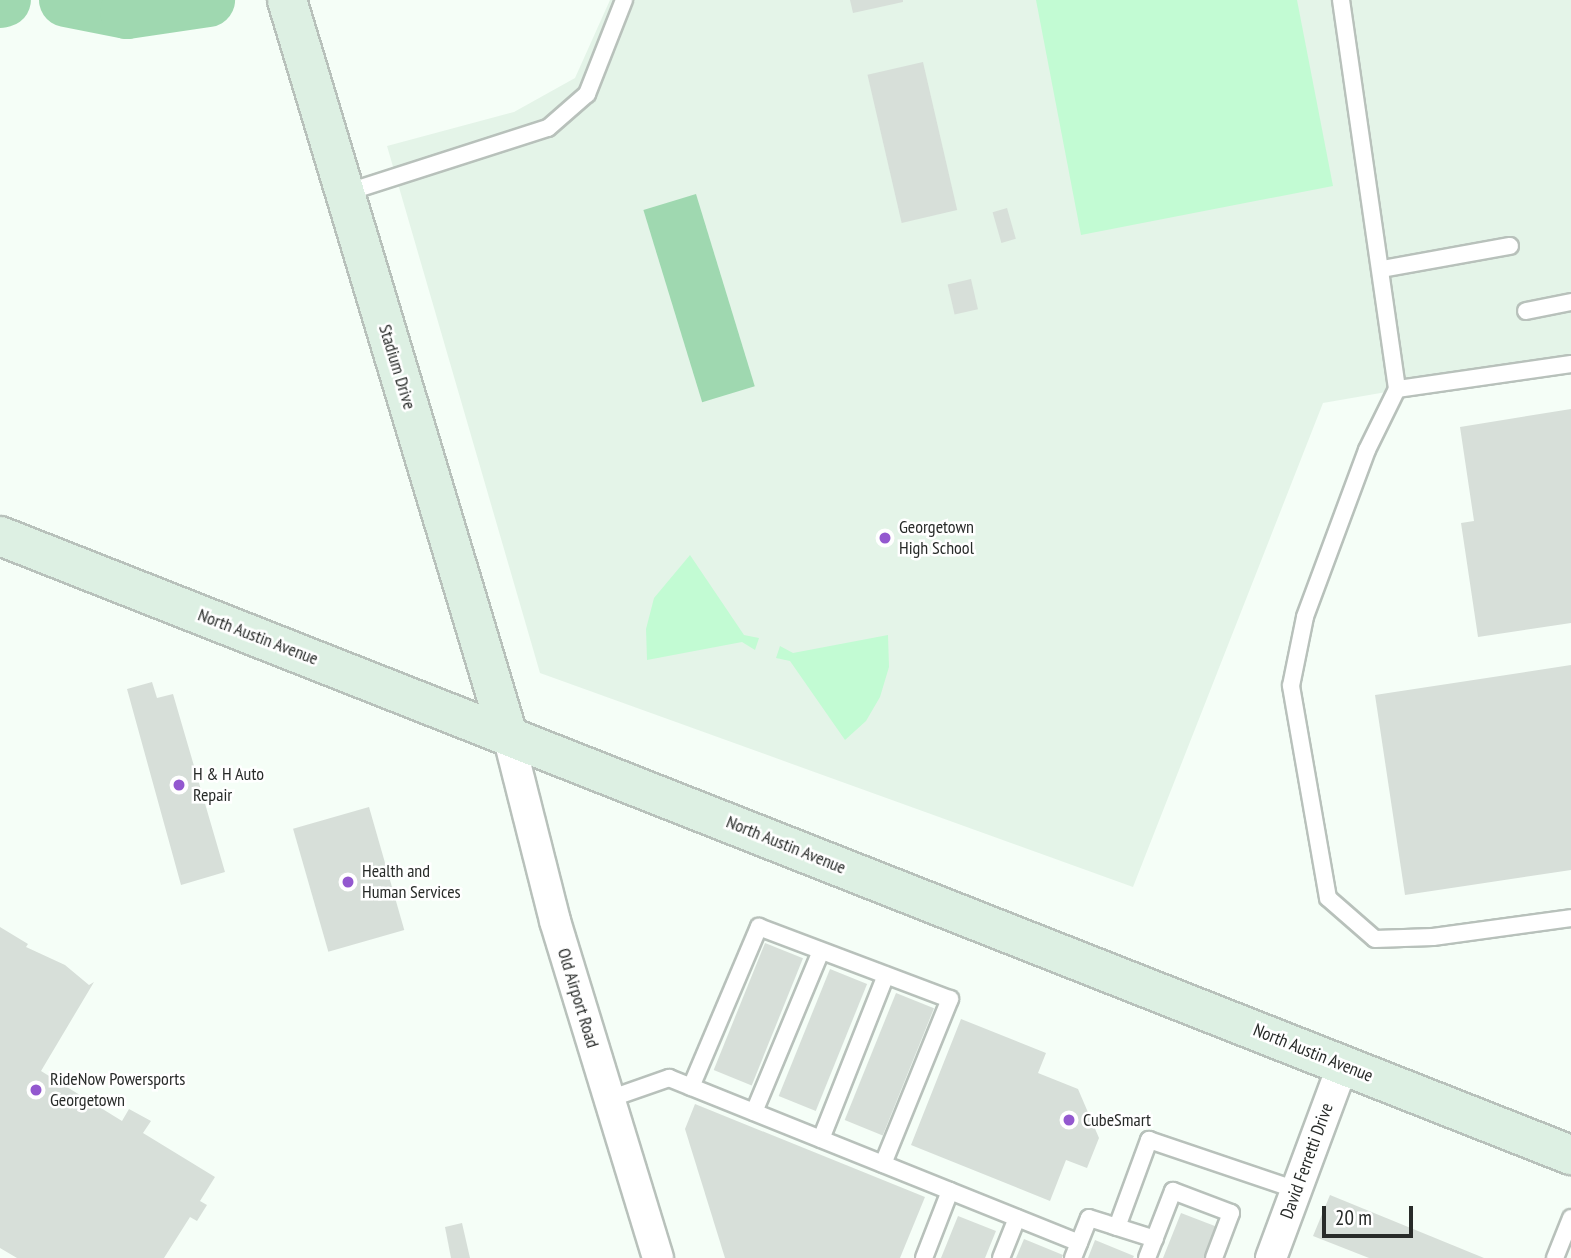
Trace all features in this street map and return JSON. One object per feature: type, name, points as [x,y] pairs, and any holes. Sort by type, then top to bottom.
[{"type":"main road","name":"Stadium Drive","points":[[287,0],[508,735]]},
{"type":"main road","name":"North Austin Avenue","points":[[0,536],[1343,1065],[1566,1149]]},
{"type":"street","name":"Old Airport Road","points":[[508,735],[555,921],[658,1258]]},
{"type":"street","name":"David Ferretti Drive","points":[[1271,1258],[1343,1065]]},
{"type":"lane","points":[[345,193],[548,128],[587,94],[624,0]]},
{"type":"lane","points":[[1341,0],[1382,269],[1397,389],[1367,450],[1305,617],[1291,686],[1328,898],[1375,939],[1433,937],[1571,918]]},
{"type":"lane","points":[[1382,269],[1510,246]]},
{"type":"lane","points":[[1525,311],[1571,302]]},
{"type":"lane","points":[[1397,389],[1571,364]]},
{"type":"lane","points":[[691,1087],[759,928],[950,999],[883,1164]]},
{"type":"lane","points":[[754,1112],[821,951]]},
{"type":"lane","points":[[821,1139],[886,975]]},
{"type":"lane","points":[[609,1099],[669,1079],[1017,1218],[1076,1250],[1089,1218],[1155,1239]]},
{"type":"lane","points":[[1117,1227],[1149,1140],[1297,1190]]},
{"type":"lane","points":[[924,1258],[950,1191]]},
{"type":"lane","points":[[1147,1258],[1173,1191],[1231,1213],[1214,1258]]},
{"type":"lane","points":[[1001,1258],[1017,1218]]},
{"type":"lane","points":[[1555,1258],[1571,1219]]},
{"type":"shaded area","name":"Georgetown High School","points":[[610,0],[1571,0],[1571,360],[1323,403],[1133,887],[540,673],[387,146],[514,112],[575,78]]},
{"type":"shaded area","points":[[1036,0],[1297,0],[1333,186],[1081,235]]},
{"type":"shaded area","points":[[696,194],[755,386],[702,402],[643,210]]},
{"type":"shaded area","points":[[690,555],[744,635],[759,638],[755,650],[742,642],[647,660],[646,629],[654,598]]},
{"type":"shaded area","points":[[888,635],[889,667],[880,697],[866,721],[845,740],[790,661],[776,658],[780,646],[793,653]]},
{"type":"building","points":[[850,0],[903,0],[903,2],[853,13]]},
{"type":"building","points":[[923,62],[957,210],[902,223],[867,75]]},
{"type":"building","points":[[1007,208],[1016,239],[1001,243],[993,212]]},
{"type":"building","points":[[971,279],[978,309],[955,315],[948,284]]},
{"type":"building","points":[[1571,409],[1571,623],[1478,637],[1461,523],[1474,521],[1460,427]]},
{"type":"building","points":[[1571,665],[1571,870],[1405,895],[1375,695]]},
{"type":"building","points":[[152,682],[157,698],[173,694],[225,872],[181,885],[127,689]]},
{"type":"building","points":[[369,807],[404,930],[328,952],[293,829]]},
{"type":"building","name":"RideNow Powersports Georgetown","points":[[0,927],[28,944],[26,947],[65,965],[89,985],[94,982],[41,1071],[122,1121],[129,1109],[151,1121],[143,1133],[215,1177],[200,1201],[207,1205],[197,1221],[190,1217],[164,1258],[17,1258],[0,1248]]},
{"type":"building","points":[[765,943],[803,958],[752,1085],[714,1070]]},
{"type":"building","points":[[830,969],[867,984],[816,1111],[779,1096]]},
{"type":"building","points":[[896,993],[934,1008],[883,1135],[845,1120]]},
{"type":"building","points":[[961,1019],[1046,1053],[1038,1073],[1078,1089],[1099,1138],[1087,1168],[1066,1160],[1050,1201],[911,1145]]},
{"type":"building","points":[[695,1104],[925,1197],[900,1258],[725,1258],[685,1129]]},
{"type":"building","points":[[1330,1195],[1484,1258],[1369,1258],[1313,1236]]},
{"type":"building","points":[[1181,1213],[1220,1228],[1208,1258],[1163,1258]]},
{"type":"building","points":[[958,1216],[996,1231],[985,1258],[941,1258]]},
{"type":"building","points":[[462,1223],[470,1258],[451,1258],[445,1227]]},
{"type":"building","points":[[1024,1239],[1063,1255],[1062,1258],[1016,1258]]},
{"type":"building","points":[[1095,1240],[1134,1256],[1088,1258]]},
{"type":"waterway","points":[[0,1],[4,0]]},
{"type":"waterway","points":[[66,0],[127,12],[208,0]]},
{"type":"place","name":"Georgetown High School","points":[[885,538]]},
{"type":"place","name":"H & H Auto Repair","points":[[179,785]]},
{"type":"place","name":"Health and Human Services","points":[[348,882]]},
{"type":"place","name":"RideNow Powersports Georgetown","points":[[36,1090]]},
{"type":"place","name":"CubeSmart","points":[[1069,1120]]}]
